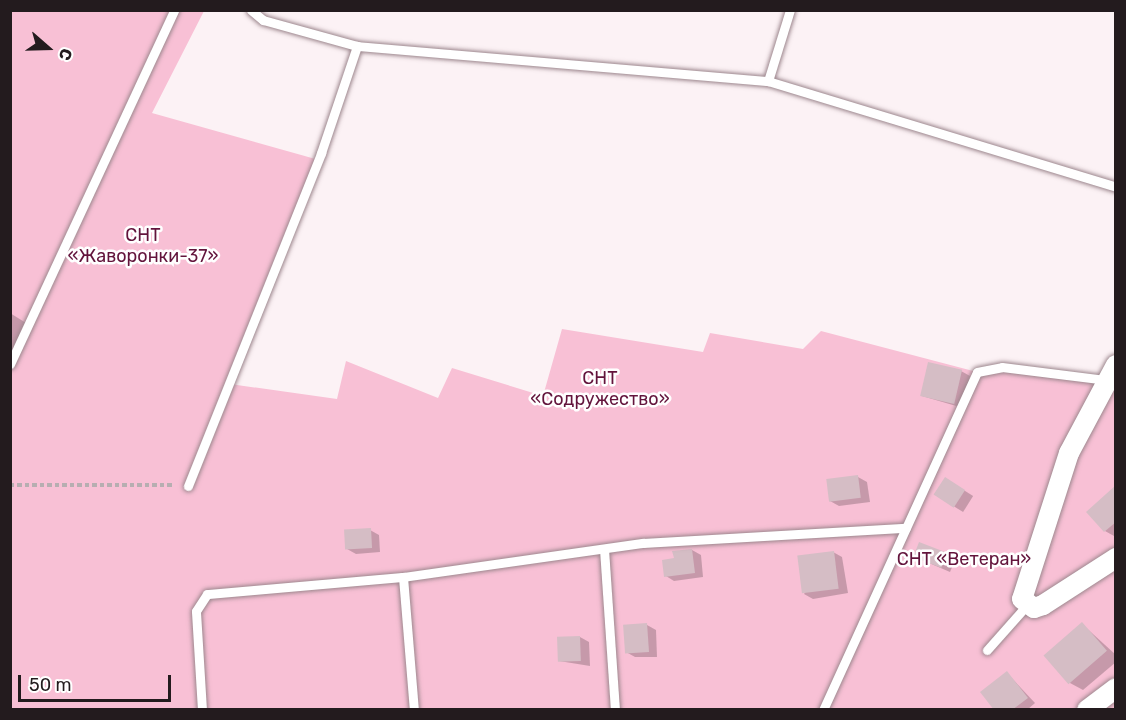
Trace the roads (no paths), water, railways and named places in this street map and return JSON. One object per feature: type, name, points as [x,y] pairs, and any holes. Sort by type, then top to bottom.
[{"type":"street","points":[[1111,372],[1070,453],[1025,596],[1043,605],[1116,558]]},
{"type":"street","points":[[1087,710],[1116,688]]},
{"type":"lane","points":[[10,364],[174,10]]},
{"type":"lane","points":[[252,10],[263,20],[357,46],[768,81],[1116,187]]},
{"type":"lane","points":[[768,81],[790,10]]},
{"type":"lane","points":[[188,486],[321,153],[357,46]]},
{"type":"lane","points":[[823,710],[977,372],[1002,367],[1044,376],[1111,372]]},
{"type":"lane","points":[[202,710],[196,611],[207,594],[403,577],[604,549],[906,528]]},
{"type":"lane","points":[[604,549],[615,710]]},
{"type":"lane","points":[[403,577],[414,710]]},
{"type":"lane","points":[[987,650],[1025,596]]},
{"type":"park label","name":"СНТ «Жаворонки-37»","points":[[143,246]]},
{"type":"park label","name":"СНТ «Содружество»","points":[[600,389]]},
{"type":"park label","name":"СНТ «Ветеран»","points":[[964,559]]}]
